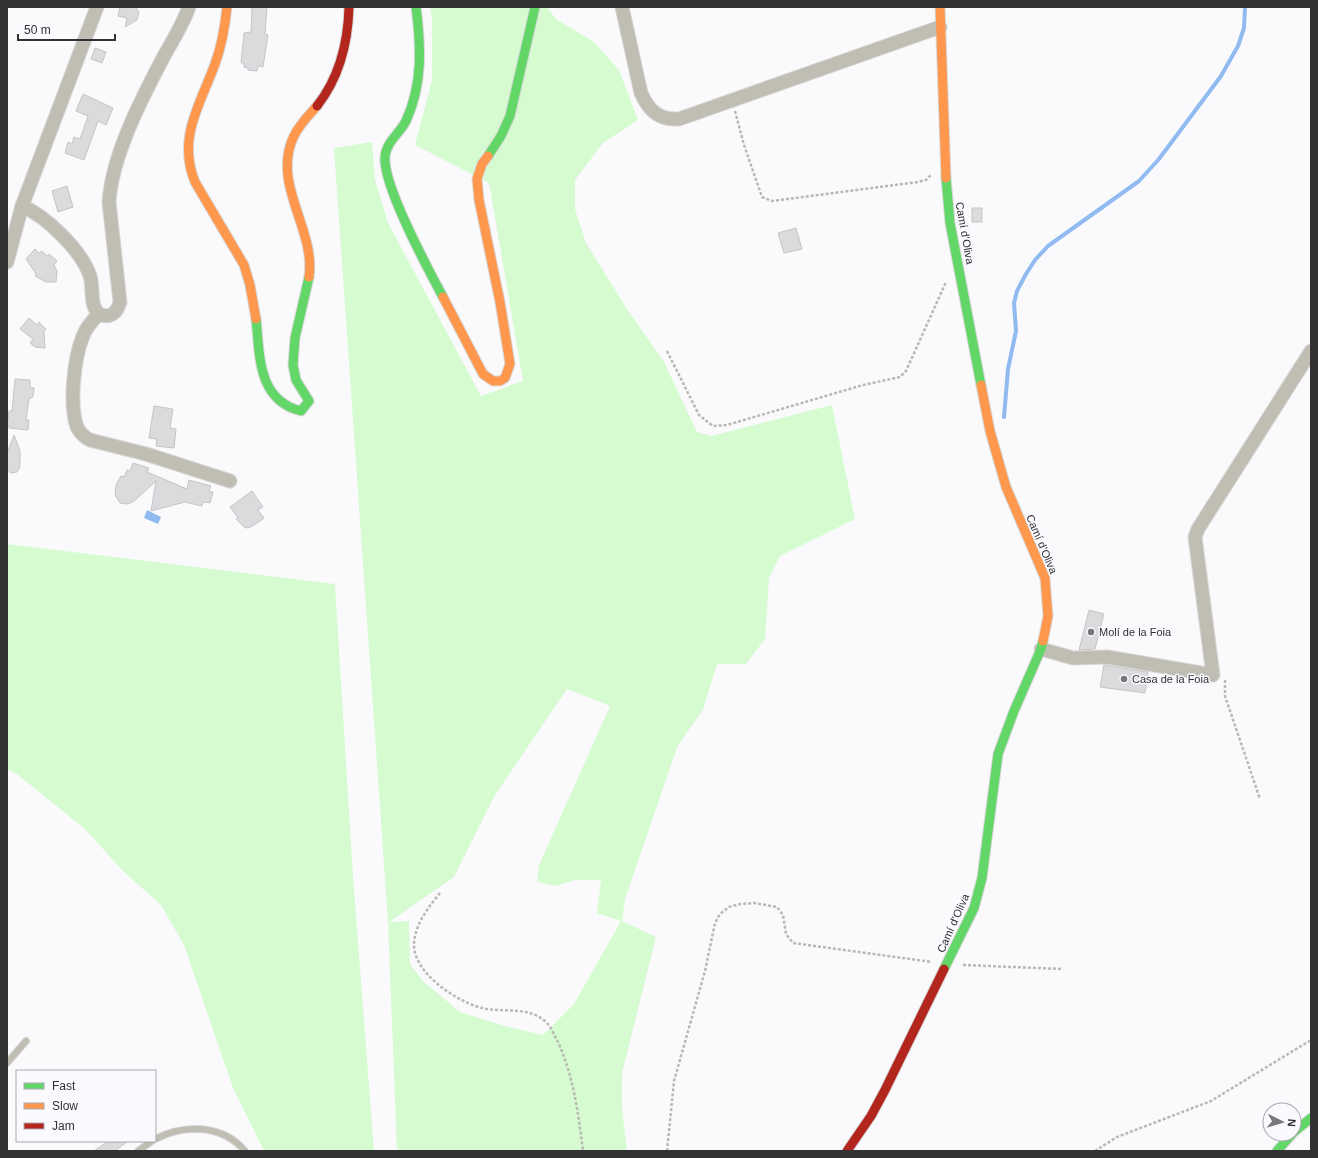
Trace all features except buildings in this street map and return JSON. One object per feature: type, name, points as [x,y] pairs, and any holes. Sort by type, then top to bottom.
[{"type":"main road","points":[[227,7],[222,40],[193,118],[186,157],[192,176],[244,265],[253,298],[261,370],[266,382],[286,405],[294,410],[301,411],[307,407],[309,402],[308,396],[295,377],[293,359],[297,328],[310,274],[310,260],[292,198],[288,171],[288,156],[299,125],[325,95],[339,68],[347,40],[349,7]]},
{"type":"main road","points":[[416,7],[420,58],[417,90],[405,124],[388,146],[385,158],[394,192],[417,245],[483,374],[493,381],[500,381],[504,378],[510,364],[500,302],[480,206],[477,179],[482,164],[501,136],[510,116],[535,7]]},
{"type":"main road","name":"Camí d’Oliva","points":[[847,1151],[871,1116],[885,1090],[974,908],[982,878],[998,754],[1014,710],[1041,649],[1048,616],[1045,578],[1017,516],[997,459],[985,408],[950,223],[944,162],[940,7]]},
{"type":"main road","points":[[1302,1125],[1311,1118]]},
{"type":"main road","points":[[1277,1151],[1285,1142]]},
{"type":"street","points":[[7,262],[22,206],[97,7]]},
{"type":"street","points":[[22,206],[42,217],[79,256],[90,276],[94,310],[104,316],[114,313],[118,309],[120,302],[109,202],[110,191],[116,168],[141,99],[189,7]]},
{"type":"street","points":[[622,7],[641,93],[647,105],[653,112],[670,119],[679,119],[940,27]]},
{"type":"street","points":[[99,314],[83,335],[75,367],[74,406],[76,423],[80,432],[90,440],[99,444],[146,454],[230,480]]},
{"type":"street","points":[[1041,649],[1073,658],[1107,657],[1213,675],[1195,537],[1311,351]]},
{"type":"lane","points":[[7,1063],[26,1041]]},
{"type":"lane","points":[[156,1139],[174,1131],[203,1128],[227,1137],[245,1151]]},
{"type":"lane","points":[[138,1151],[151,1142]]},
{"type":"path","points":[[733,100],[751,165],[762,197],[766,200],[772,201],[918,182],[926,180],[932,174]]},
{"type":"path","points":[[667,351],[699,415],[707,423],[713,426],[727,426],[863,385],[900,377],[906,371],[947,279]]},
{"type":"path","points":[[1213,675],[1223,673],[1225,677],[1225,696],[1260,799]]},
{"type":"path","points":[[440,894],[424,914],[414,944],[416,954],[424,969],[438,986],[463,1000],[486,1009],[533,1013],[546,1022],[566,1060],[575,1091],[583,1151]]},
{"type":"path","points":[[666,1151],[674,1082],[705,971],[715,923],[720,914],[729,907],[754,903],[777,907],[783,915],[786,934],[793,942],[947,964],[1063,969]]},
{"type":"path","points":[[1095,1151],[1117,1137],[1211,1101],[1311,1040]]},
{"type":"green space","points":[[430,7],[547,7],[556,19],[594,42],[619,70],[638,120],[603,143],[575,180],[575,209],[586,243],[627,309],[664,362],[697,432],[711,436],[832,405],[855,519],[780,556],[769,578],[765,639],[746,664],[717,664],[703,710],[678,745],[625,899],[622,921],[656,937],[622,1073],[622,1109],[627,1151],[397,1151],[388,922],[334,148],[372,142],[375,180],[388,223],[481,396],[523,381],[489,183],[415,145],[432,80],[432,18]],"holes":[[[567,689],[610,706],[539,865],[537,882],[555,886],[575,880],[601,880],[597,913],[621,921],[574,1004],[543,1035],[505,1026],[460,1012],[424,982],[410,964],[409,921],[389,922],[454,877],[495,795]]]},
{"type":"green space","points":[[7,544],[335,584],[353,876],[374,1151],[264,1151],[233,1088],[184,945],[161,905],[123,871],[85,829],[18,775],[7,769]]},
{"type":"water","points":[[147,510],[161,517],[158,524],[144,518]]},
{"type":"waterway","points":[[1004,417],[1008,369],[1016,331],[1014,303],[1017,291],[1026,274],[1035,260],[1048,246],[1139,181],[1159,159],[1221,76],[1238,46],[1244,28],[1245,7]]},
{"type":"traffic: fast","points":[[416,7],[420,50],[418,79],[412,107],[406,121],[391,142],[386,152],[386,170],[399,207],[443,297]]},
{"type":"traffic: fast","points":[[488,156],[501,136],[510,116],[535,7]]},
{"type":"traffic: fast","points":[[946,178],[950,223],[981,385]]},
{"type":"traffic: fast","points":[[256,319],[260,361],[268,387],[276,397],[287,405],[301,411],[309,401],[296,380],[293,365],[295,338],[309,277]]},
{"type":"traffic: fast","points":[[944,969],[974,908],[982,878],[998,754],[1043,641]]},
{"type":"traffic: fast","points":[[1302,1125],[1311,1118]]},
{"type":"traffic: fast","points":[[1277,1151],[1285,1142]]},
{"type":"traffic: slow","points":[[227,7],[220,50],[197,108],[189,136],[188,151],[190,166],[195,182],[244,265],[250,285],[256,319]]},
{"type":"traffic: slow","points":[[940,7],[946,178]]},
{"type":"traffic: slow","points":[[309,277],[309,259],[306,242],[291,190],[288,173],[288,156],[295,134],[317,106]]},
{"type":"traffic: slow","points":[[443,297],[483,374],[493,381],[500,381],[505,378],[510,364],[500,302],[479,200],[477,179],[482,164],[488,156]]},
{"type":"traffic: slow","points":[[981,385],[990,431],[1006,487],[1045,578],[1048,616],[1043,641]]},
{"type":"traffic: jam","points":[[317,106],[331,84],[341,60],[347,34],[349,7]]},
{"type":"traffic: jam","points":[[847,1151],[871,1116],[885,1090],[944,969]]},
{"type":"place","name":"Molí de la Foia","points":[[1091,632]]},
{"type":"place","name":"Casa de la Foia","points":[[1124,679]]}]
